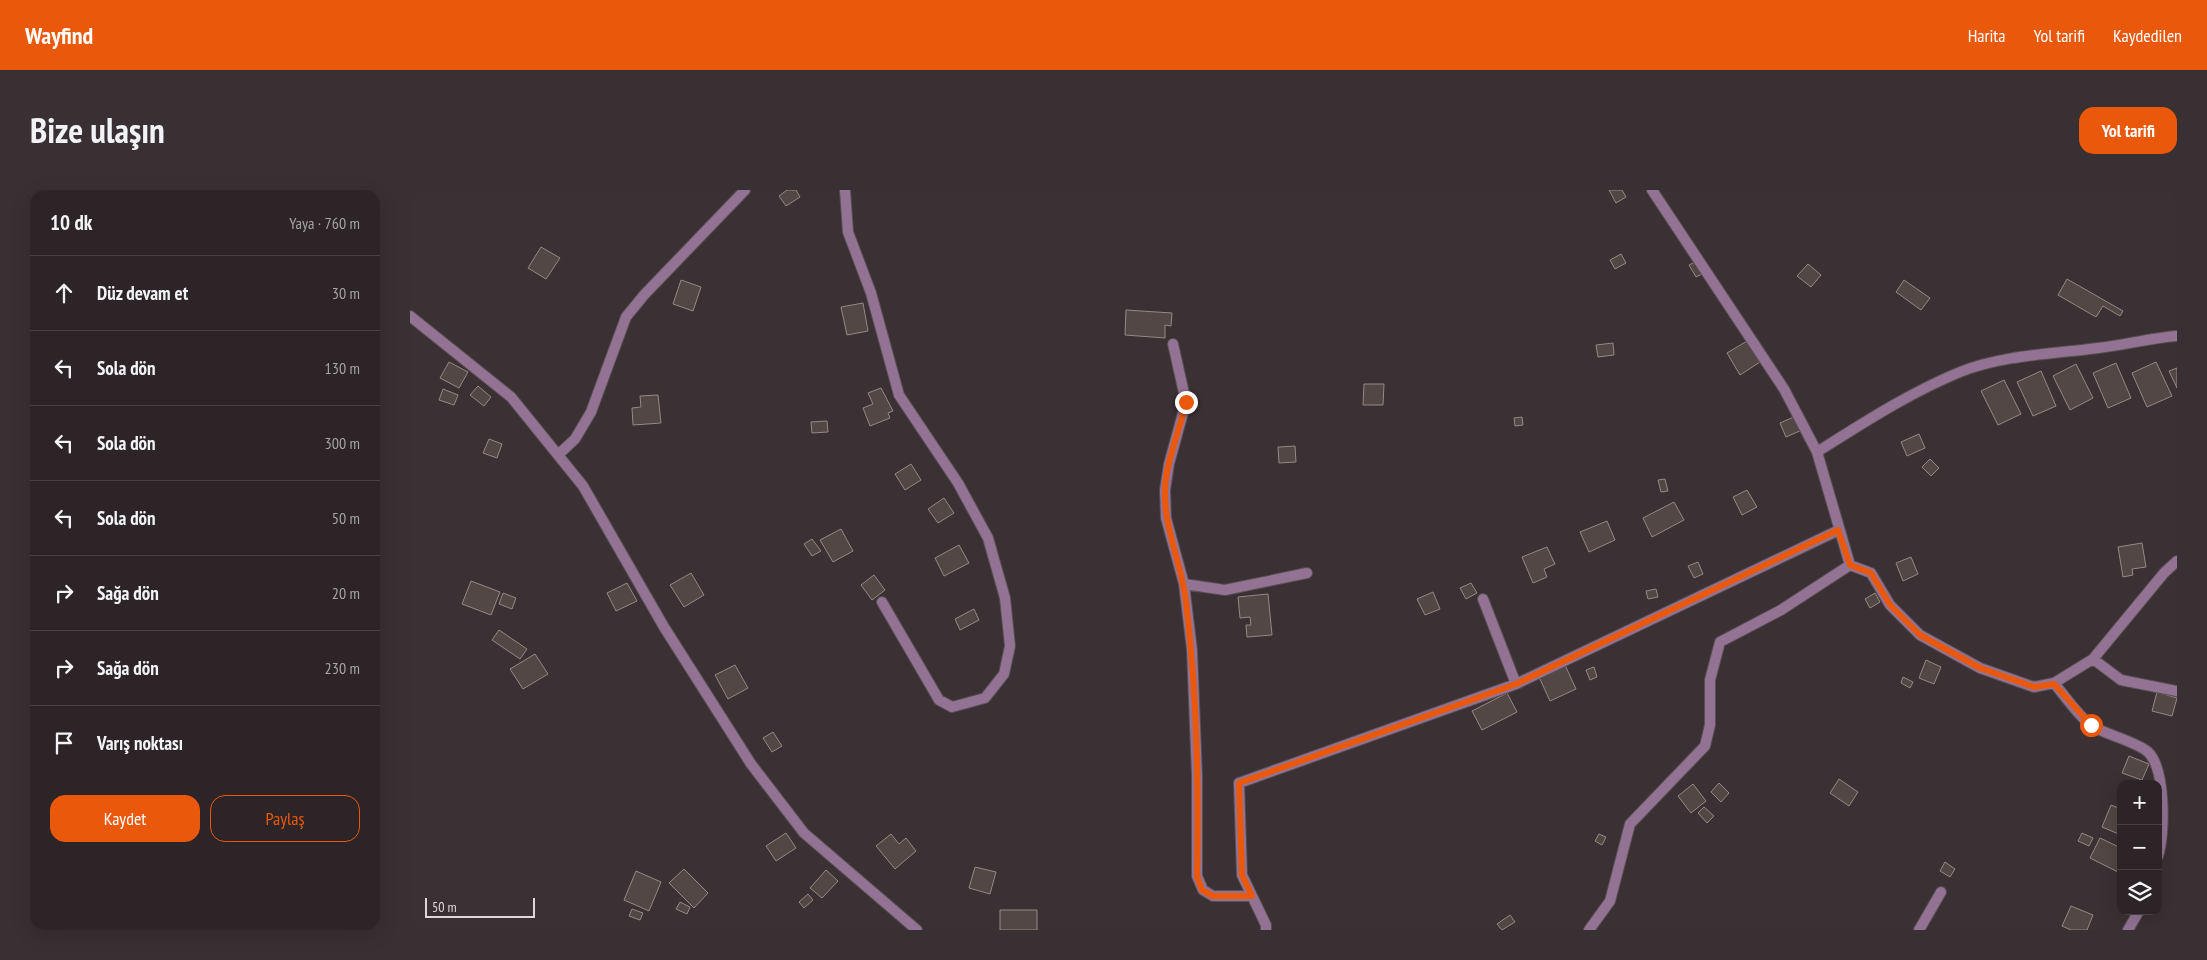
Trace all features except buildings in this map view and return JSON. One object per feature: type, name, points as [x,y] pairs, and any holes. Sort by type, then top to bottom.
[{"type":"street","points":[[558,455],[575,439],[591,412],[626,317],[644,295],[744,190]]},
{"type":"street","points":[[845,190],[848,232],[871,293],[899,395],[958,483],[988,538],[1005,598],[1010,646],[1004,674],[985,698],[952,707],[939,700],[882,602]]},
{"type":"street","points":[[1652,190],[1784,389],[1817,452],[1838,530],[1850,565]]},
{"type":"street","points":[[410,316],[511,397],[583,486],[664,627],[751,764],[804,833],[917,930]]},
{"type":"street","points":[[1817,452],[1906,397],[1961,372],[2029,354],[2100,348],[2150,338],[2177,336]]},
{"type":"street","points":[[1173,344],[1186,402],[1179,435],[1169,464],[1165,490],[1166,518],[1184,584],[1192,650],[1197,776],[1197,876],[1202,890],[1213,896],[1252,896]]},
{"type":"street","points":[[1266,930],[1266,925],[1242,875],[1239,783],[1516,684],[1838,530]]},
{"type":"street","points":[[1850,565],[1871,573],[1890,605],[1920,635],[1980,668],[2034,687],[2054,684],[2093,659],[2164,573],[2177,561]]},
{"type":"street","points":[[1588,930],[1610,901],[1630,824],[1705,746],[1710,725],[1710,680],[1720,642],[1781,610],[1850,565]]},
{"type":"street","points":[[1184,584],[1225,590],[1307,573]]},
{"type":"street","points":[[1483,599],[1516,684]]},
{"type":"street","points":[[2093,659],[2121,680],[2177,691]]},
{"type":"street","points":[[2054,684],[2091,725],[2148,752],[2157,769],[2162,801],[2162,825]]},
{"type":"street","points":[[1920,930],[1941,892]]},
{"type":"street","points":[[2128,930],[2137,915]]},
{"type":"route","points":[[1186,402],[1179,435],[1169,464],[1165,490],[1166,518],[1184,584],[1192,650],[1197,776],[1197,876],[1202,890],[1213,896],[1232,894],[1252,896],[1242,875],[1239,783],[1516,684],[1838,530],[1850,565],[1871,573],[1890,605],[1920,635],[1980,668],[2034,687],[2054,684],[2091,725]]}]
